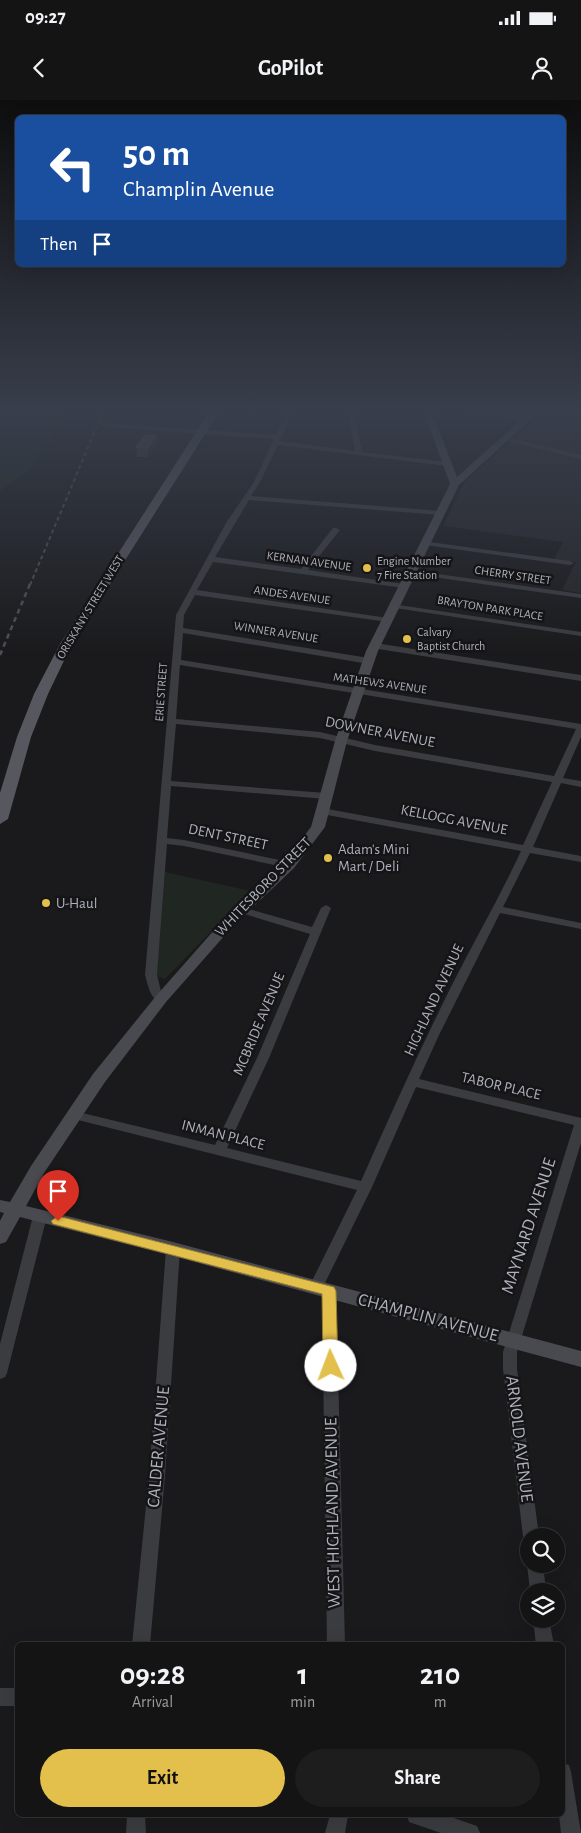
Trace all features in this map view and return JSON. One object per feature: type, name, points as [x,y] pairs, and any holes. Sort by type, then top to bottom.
[{"type":"main road","name":"ORISKANY STREET WEST","points":[[0,819],[24,737],[41,694],[66,644],[163,493]]},
{"type":"street","name":"ERIE STREET","points":[[161,999],[155,991],[151,975],[180,615],[250,493]]},
{"type":"street","name":"WHITESBORO STREET","points":[[0,1237],[5,1209],[37,1170],[100,1078],[161,999],[242,910],[289,865],[312,836],[324,803],[341,741],[375,646],[451,493]]},
{"type":"street","points":[[247,498],[441,513]]},
{"type":"street","points":[[303,572],[336,530]]},
{"type":"street","points":[[425,543],[570,563]]},
{"type":"street","name":"KERNAN AVENUE","points":[[211,559],[404,586]]},
{"type":"street","name":"CHERRY STREET","points":[[412,572],[581,596]]},
{"type":"street","name":"ANDES AVENUE","points":[[192,592],[388,620]]},
{"type":"street","name":"BRAYTON PARK PLACE","points":[[395,606],[581,634]]},
{"type":"street","name":"WINNER AVENUE","points":[[178,630],[369,661]]},
{"type":"street","points":[[375,646],[581,678]]},
{"type":"street","name":"MATHEWS AVENUE","points":[[176,662],[581,727]]},
{"type":"street","name":"DOWNER AVENUE","points":[[172,721],[312,734],[341,741],[581,784]]},
{"type":"street","name":"HIGHLAND AVENUE","points":[[322,1289],[433,1035],[484,930],[498,909],[528,849],[581,727]]},
{"type":"street","name":"KELLOGG AVENUE","points":[[166,783],[324,803],[528,849],[581,859]]},
{"type":"street","name":"DENT STREET","points":[[162,841],[184,843],[289,865]]},
{"type":"street","name":"MCBRIDE AVENUE","points":[[219,1151],[263,1058],[326,908]]},
{"type":"street","points":[[498,909],[581,926]]},
{"type":"street","points":[[242,910],[316,932]]},
{"type":"street","name":"TABOR PLACE","points":[[413,1082],[581,1122]]},
{"type":"street","name":"INMAN PLACE","points":[[74,1115],[365,1187]]},
{"type":"street","name":"MAYNARD AVENUE","points":[[512,1341],[581,1122]]},
{"type":"street","name":"CHAMPLIN AVENUE","points":[[5,1209],[173,1249],[581,1360]]},
{"type":"street","points":[[0,1373],[40,1216]]},
{"type":"street","name":"CALDER AVENUE","points":[[141,1642],[157,1476],[173,1249]]},
{"type":"street","name":"WEST HIGHLAND AVENUE","points":[[322,1289],[336,1642]]},
{"type":"street","name":"ARNOLD AVENUE","points":[[512,1341],[510,1369],[530,1528]]},
{"type":"street","points":[[542,1628],[545,1642]]},
{"type":"street","points":[[0,1697],[15,1697]]},
{"type":"street","points":[[565,1792],[571,1833]]},
{"type":"street","points":[[136,1817],[136,1833]]},
{"type":"street","points":[[335,1833],[339,1817]]},
{"type":"street","points":[[422,1817],[470,1833]]},
{"type":"shaded area","points":[[459,493],[581,493],[581,593],[562,590],[576,562],[554,559],[563,542],[443,526]]},
{"type":"shaded area","points":[[165,872],[250,891],[165,979],[157,976]]},
{"type":"railway","points":[[30,585],[69,493]]},
{"type":"railway","points":[[0,655],[30,584]]},
{"type":"place","name":"Engine Number 7 Fire Station","points":[[367,568]]},
{"type":"place","name":"Calvary Baptist Church","points":[[407,639]]},
{"type":"place","name":"Adam's Mini Mart / Deli","points":[[328,858]]},
{"type":"place","name":"U-Haul","points":[[46,903]]},
{"type":"route","points":[[58,1221],[173,1249],[329,1291],[331,1366]]}]
